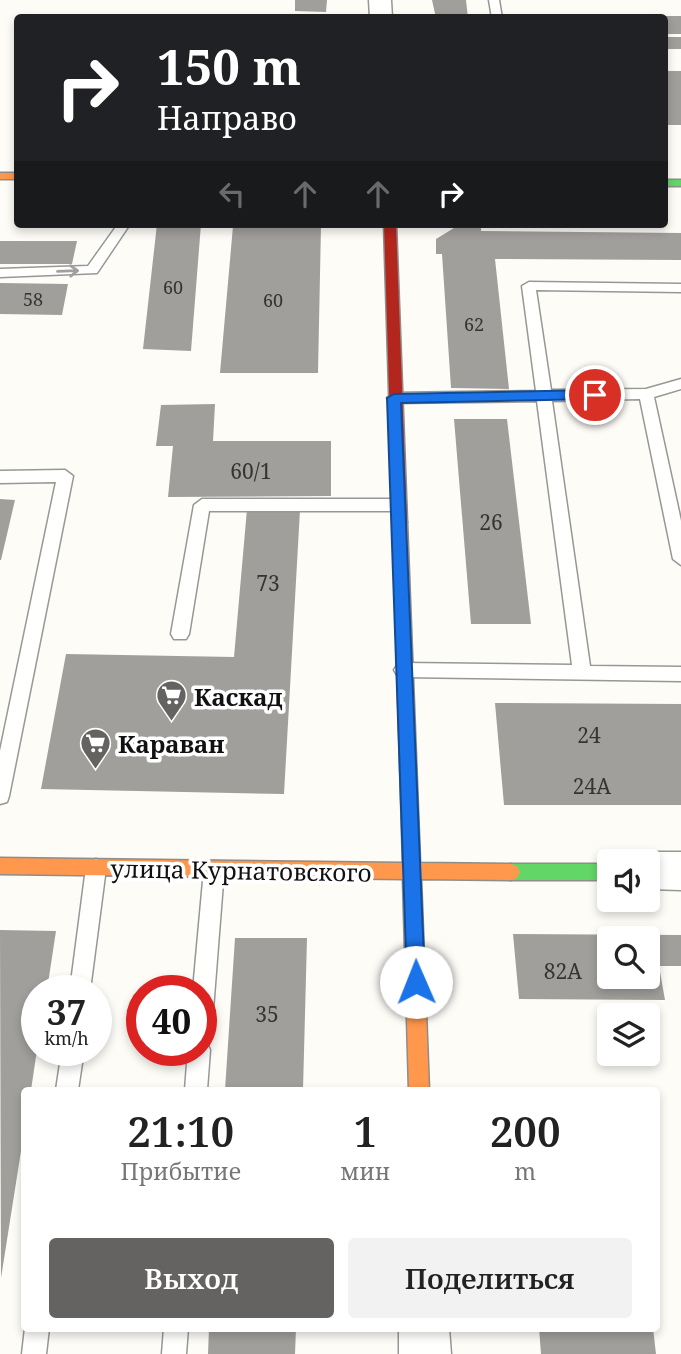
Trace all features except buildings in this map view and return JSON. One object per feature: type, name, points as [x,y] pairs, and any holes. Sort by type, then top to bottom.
[{"type":"street","points":[[390,228],[403,670],[414,873],[419,1087]]},
{"type":"street","name":"улица Курнатовского","points":[[0,866],[414,873],[597,872]]},
{"type":"street","points":[[660,871],[681,871]]},
{"type":"street","points":[[424,1332],[425,1354]]},
{"type":"lane","points":[[0,273],[92,270],[121,228]]},
{"type":"lane","points":[[582,673],[529,286],[681,288]]},
{"type":"lane","points":[[394,398],[646,394],[681,384]]},
{"type":"lane","points":[[646,394],[681,559]]},
{"type":"lane","points":[[0,477],[65,476],[0,796]]},
{"type":"lane","points":[[180,634],[202,505],[398,505]]},
{"type":"lane","points":[[403,670],[681,674]]},
{"type":"lane","points":[[82,975],[96,868]]},
{"type":"lane","points":[[205,975],[214,870]]},
{"type":"lane","points":[[67,1087],[71,1066]]},
{"type":"lane","points":[[196,1087],[198,1066]]},
{"type":"lane","points":[[34,1354],[37,1332]]},
{"type":"lane","points":[[174,1354],[176,1332]]},
{"type":"traffic: fast","points":[[668,183],[681,183]]},
{"type":"traffic: fast","points":[[511,872],[597,872]]},
{"type":"traffic: slow","points":[[0,176],[14,176]]},
{"type":"traffic: slow","points":[[400,522],[419,1087]]},
{"type":"traffic: slow","points":[[0,866],[511,872]]},
{"type":"traffic: jam","points":[[390,228],[400,522]]},
{"type":"place","name":"Каскад","points":[[171,723]]},
{"type":"place","name":"Караван","points":[[95,770]]},
{"type":"route","points":[[416,982],[414,873],[403,670],[394,398],[595,395]]}]
